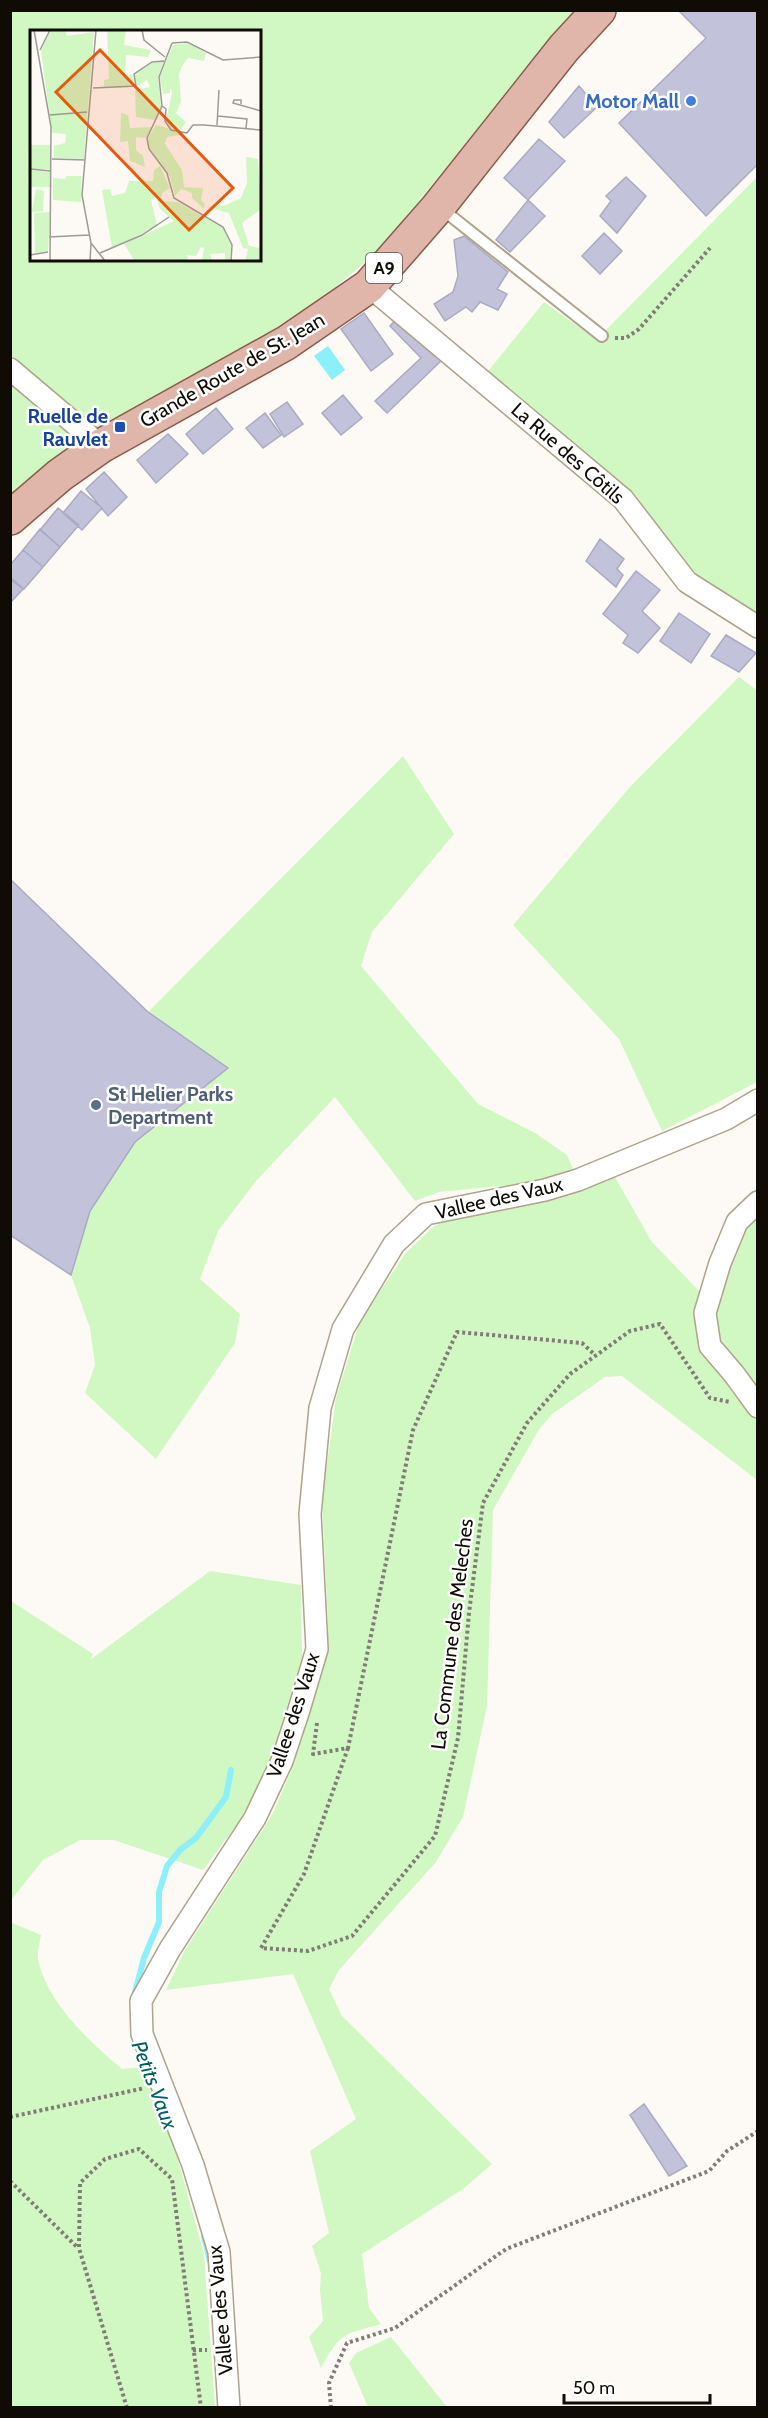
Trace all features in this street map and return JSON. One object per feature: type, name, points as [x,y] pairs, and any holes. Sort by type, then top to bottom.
[{"type":"main road","name":"Grande Route de St. Jean","points":[[10,519],[60,474],[100,446],[286,343],[369,285],[438,207],[564,48],[599,10]]},
{"type":"street","name":"La Rue des Côtils","points":[[369,285],[623,499],[687,582],[758,627]]},
{"type":"street","points":[[10,369],[100,446]]},
{"type":"street","name":"Vallee des Vaux","points":[[229,2408],[219,2252],[193,2165],[142,2034],[141,2001],[170,1949],[255,1818],[282,1761],[298,1713],[316,1649],[310,1514],[320,1408],[343,1329],[394,1244],[426,1215],[545,1190],[578,1180],[726,1119],[758,1100]]},
{"type":"street","points":[[758,1202],[737,1222],[720,1263],[705,1313],[710,1346],[758,1407]]},
{"type":"lane","points":[[438,207],[602,336]]},
{"type":"path","points":[[602,336],[626,338],[639,328],[710,248]]},
{"type":"path","name":"La Commune des Meleches","points":[[594,1354],[582,1343],[458,1332],[413,1430],[348,1748],[304,1874],[261,1948],[308,1951],[352,1936],[435,1836],[458,1738],[469,1613],[483,1503],[527,1423],[570,1374],[594,1354],[630,1331],[660,1324],[710,1398],[731,1402],[734,1374]]},
{"type":"path","points":[[317,1722],[313,1754],[348,1748]]},
{"type":"path","points":[[10,2117],[141,2089]]},
{"type":"path","points":[[331,2408],[329,2383],[347,2343],[395,2328],[506,2249],[709,2171],[727,2151],[758,2131]]},
{"type":"path","points":[[127,2408],[79,2248],[80,2183],[105,2159],[139,2149],[172,2179],[201,2408]]},
{"type":"path","points":[[10,2181],[79,2248]]},
{"type":"path","points":[[193,2350],[211,2350]]},
{"type":"green space","points":[[11,11],[578,11],[561,27],[377,252],[293,323],[11,504]]},
{"type":"green space","points":[[757,177],[757,613],[681,565],[623,483],[485,375],[544,302],[598,341],[604,332]]},
{"type":"green space","points":[[739,677],[758,691],[757,1082],[662,1131],[619,1039],[513,925],[629,788]]},
{"type":"green space","points":[[403,756],[454,834],[372,932],[361,966],[478,1104],[535,1133],[567,1155],[573,1169],[541,1182],[439,1192],[415,1201],[335,1097],[256,1181],[218,1231],[200,1279],[240,1314],[235,1343],[156,1459],[85,1393],[95,1365],[90,1328],[71,1275],[90,1211],[135,1142],[228,1069],[148,1012]]},
{"type":"green space","points":[[613,1174],[652,1242],[701,1293],[693,1311],[701,1352],[724,1374],[757,1422],[757,1480],[622,1376],[605,1377],[552,1414],[538,1431],[493,1510],[487,1706],[463,1817],[436,1862],[339,1970],[329,1989],[342,2016],[492,2164],[463,2189],[362,2254],[369,2308],[381,2324],[358,2330],[344,2337],[333,2347],[321,2368],[309,2337],[323,2321],[321,2273],[312,2246],[329,2233],[310,2151],[356,2119],[293,1974],[166,1990],[185,1950],[272,1815],[292,1769],[321,1670],[328,1622],[322,1501],[336,1398],[360,1321],[405,1254],[434,1226],[457,1217],[546,1201],[588,1188]]},
{"type":"green space","points":[[757,1210],[757,1393],[716,1343],[712,1316],[743,1226]]},
{"type":"green space","points":[[210,1571],[301,1585],[302,1657],[273,1754],[243,1816],[203,1870],[114,1840],[80,1840],[43,1860],[11,1900],[11,1601],[93,1654],[90,1660]]},
{"type":"green space","points":[[10,1922],[41,1935],[38,1958],[42,1974],[59,2005],[84,2034],[122,2069],[142,2067],[170,2131],[204,2254],[215,2407],[11,2407]]},
{"type":"green space","points":[[391,2337],[447,2407],[368,2407],[349,2363],[356,2353]]},
{"type":"water","points":[[328,346],[345,370],[332,380],[314,356]]},
{"type":"building","points":[[678,10],[758,10],[758,164],[706,216],[619,123],[706,38]]},
{"type":"building","points":[[579,86],[597,107],[564,138],[549,122]]},
{"type":"building","points":[[539,139],[565,161],[528,200],[504,178]]},
{"type":"building","points":[[626,177],[646,196],[617,233],[600,216],[611,201],[606,196]]},
{"type":"building","points":[[528,200],[545,216],[510,252],[496,240]]},
{"type":"building","points":[[604,233],[622,251],[600,274],[582,256]]},
{"type":"building","points":[[464,236],[508,272],[497,289],[507,294],[498,310],[480,302],[472,312],[466,307],[445,321],[434,304],[453,292],[458,276],[454,240]]},
{"type":"building","points":[[364,313],[393,354],[371,371],[341,329]]},
{"type":"building","points":[[398,317],[446,356],[387,413],[375,401],[421,358],[390,326]]},
{"type":"building","points":[[343,395],[362,418],[341,435],[322,413]]},
{"type":"building","points":[[287,402],[303,424],[284,437],[270,414]]},
{"type":"building","points":[[216,408],[233,429],[203,454],[186,434]]},
{"type":"building","points":[[265,413],[281,435],[263,448],[246,428]]},
{"type":"building","points":[[168,434],[188,454],[156,483],[137,460]]},
{"type":"building","points":[[104,472],[127,497],[108,516],[86,489]]},
{"type":"building","points":[[81,491],[102,508],[82,530],[63,513]]},
{"type":"building","points":[[58,508],[79,525],[60,547],[40,530]]},
{"type":"building","points":[[40,529],[60,547],[43,567],[23,550]]},
{"type":"building","points":[[600,539],[624,559],[617,569],[623,575],[616,587],[586,561]]},
{"type":"building","points":[[23,550],[43,567],[24,589],[10,577],[10,565]]},
{"type":"building","points":[[636,571],[660,590],[642,611],[660,628],[638,653],[623,643],[628,635],[603,614]]},
{"type":"building","points":[[10,579],[23,589],[10,603]]},
{"type":"building","points":[[679,613],[710,634],[691,663],[660,641]]},
{"type":"building","points":[[726,635],[756,653],[739,672],[711,656]]},
{"type":"building","name":"St Helier Parks Department","points":[[10,879],[148,1012],[228,1068],[135,1142],[90,1211],[71,1275],[10,1235]]},
{"type":"building","points":[[644,2104],[687,2166],[669,2176],[630,2115]]},
{"type":"waterway","name":"Petits Vaux","points":[[134,1996],[144,1958],[159,1922],[159,1892],[167,1866],[181,1849],[196,1838],[226,1797],[231,1770]]},
{"type":"waterway","name":"Petits Vaux","points":[[204,2236],[210,2261]]},
{"type":"place","name":"Motor Mall","points":[[691,101]]},
{"type":"place","name":"Ruelle de Rauvlet","points":[[120,427]]},
{"type":"place","name":"St Helier Parks Department","points":[[96,1105]]}]
